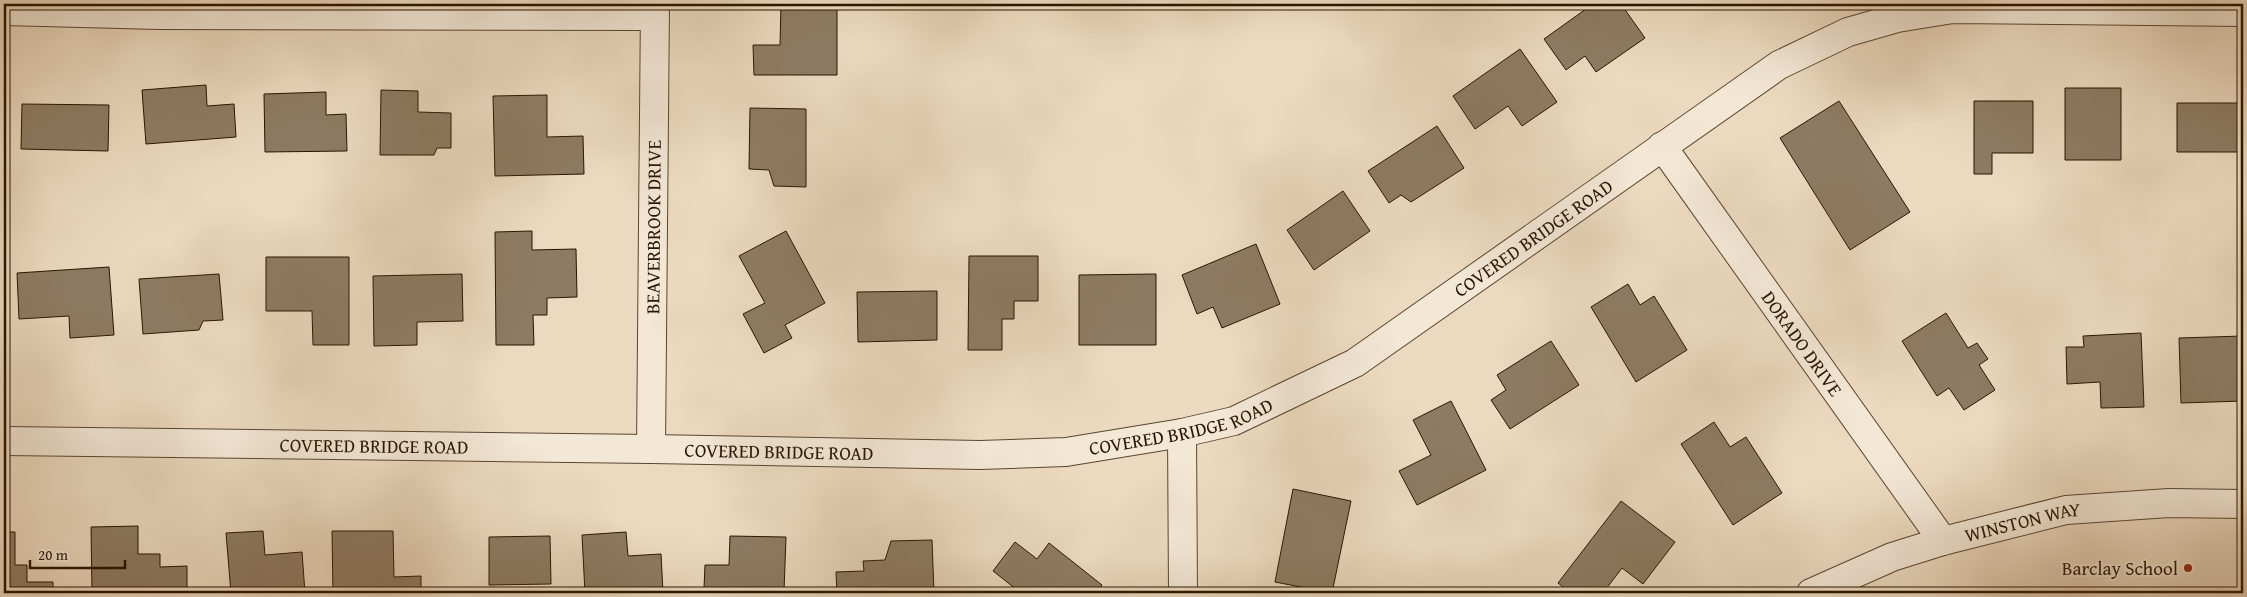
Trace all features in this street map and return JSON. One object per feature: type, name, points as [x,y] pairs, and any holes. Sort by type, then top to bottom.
[{"type":"street","name":"COVERED BRIDGE ROAD","points":[[4,441],[980,455],[1066,452],[1182,433],[1234,421],[1355,364],[1779,65],[1848,32],[1897,18],[1953,6],[2243,12]]},
{"type":"street","points":[[4,11],[159,9],[654,10]]},
{"type":"street","name":"BEAVERBROOK DRIVE","points":[[651,449],[654,10]]},
{"type":"street","name":"DORADO DRIVE","points":[[1662,146],[1943,541]]},
{"type":"street","points":[[1182,433],[1183,593]]},
{"type":"street","name":"WINSTON WAY","points":[[1811,593],[1892,557],[1943,541],[2066,510],[2169,503],[2243,504]]},
{"type":"building","points":[[781,4],[837,4],[837,75],[754,75],[753,45],[780,45]]},
{"type":"building","points":[[1593,4],[1621,4],[1645,38],[1596,72],[1585,56],[1566,70],[1544,39]]},
{"type":"building","points":[[1520,49],[1557,102],[1522,126],[1508,106],[1475,129],[1453,96]]},
{"type":"building","points":[[206,85],[207,106],[234,104],[236,137],[146,144],[142,90]]},
{"type":"building","points":[[2065,88],[2121,88],[2121,160],[2065,160]]},
{"type":"building","points":[[381,90],[418,91],[418,112],[451,113],[451,148],[437,148],[434,155],[380,155]]},
{"type":"building","points":[[326,92],[326,115],[346,114],[347,151],[265,152],[264,94]]},
{"type":"building","points":[[547,95],[547,137],[583,136],[584,174],[495,176],[493,96]]},
{"type":"building","points":[[1839,101],[1910,212],[1850,250],[1780,138]]},
{"type":"building","points":[[1974,101],[2033,101],[2033,153],[1992,153],[1992,174],[1974,174]]},
{"type":"building","points":[[2177,103],[2243,103],[2243,152],[2177,152]]},
{"type":"building","points":[[22,104],[109,105],[108,151],[21,149]]},
{"type":"building","points":[[750,108],[806,109],[806,187],[774,186],[769,170],[749,169]]},
{"type":"building","points":[[1437,126],[1464,168],[1411,202],[1401,195],[1389,203],[1368,171]]},
{"type":"building","points":[[1343,191],[1370,231],[1314,270],[1287,230]]},
{"type":"building","points":[[532,231],[532,250],[576,249],[577,297],[547,298],[547,315],[533,315],[534,345],[496,345],[495,232]]},
{"type":"building","points":[[786,231],[825,303],[785,325],[792,338],[764,353],[743,314],[765,303],[739,256]]},
{"type":"building","points":[[1256,244],[1280,304],[1222,328],[1213,307],[1197,314],[1182,275]]},
{"type":"building","points":[[969,256],[1038,256],[1038,301],[1014,301],[1014,319],[1002,319],[1002,350],[968,350]]},
{"type":"building","points":[[266,257],[349,257],[349,345],[313,345],[312,311],[266,311]]},
{"type":"building","points":[[109,267],[114,335],[70,338],[69,316],[19,319],[17,273]]},
{"type":"building","points":[[219,274],[223,320],[203,321],[199,330],[143,334],[139,279]]},
{"type":"building","points":[[462,274],[463,321],[417,322],[417,345],[374,346],[373,276]]},
{"type":"building","points":[[1156,274],[1156,345],[1079,345],[1079,275]]},
{"type":"building","points":[[1628,284],[1640,305],[1654,296],[1687,350],[1636,382],[1591,307]]},
{"type":"building","points":[[937,291],[937,340],[858,342],[857,292]]},
{"type":"building","points":[[1946,313],[1968,348],[1977,343],[1988,359],[1979,365],[1995,390],[1964,410],[1949,388],[1937,396],[1902,341]]},
{"type":"building","points":[[2141,333],[2144,407],[2101,408],[2100,382],[2067,384],[2066,347],[2084,347],[2083,336]]},
{"type":"building","points":[[2243,336],[2243,401],[2181,403],[2179,338]]},
{"type":"building","points":[[1551,341],[1579,385],[1510,429],[1491,400],[1506,390],[1497,375]]},
{"type":"building","points":[[1451,401],[1486,470],[1417,505],[1399,471],[1431,455],[1413,420]]},
{"type":"building","points":[[1714,422],[1730,447],[1746,437],[1782,493],[1733,525],[1681,444]]},
{"type":"building","points":[[1293,489],[1351,501],[1332,593],[1275,582]]},
{"type":"building","points":[[1621,501],[1675,542],[1643,584],[1622,568],[1603,593],[1571,593],[1558,583]]},
{"type":"building","points":[[138,526],[138,554],[160,554],[160,567],[187,566],[187,593],[92,593],[91,527]]},
{"type":"building","points":[[263,531],[265,555],[302,552],[305,593],[231,593],[226,533]]},
{"type":"building","points":[[332,531],[393,531],[394,577],[421,576],[421,593],[333,593]]},
{"type":"building","points":[[4,532],[15,532],[15,565],[27,565],[27,582],[53,582],[53,593],[4,593]]},
{"type":"building","points":[[626,532],[628,556],[661,554],[663,593],[585,593],[582,535]]},
{"type":"building","points":[[550,536],[551,584],[489,585],[489,537]]},
{"type":"building","points":[[730,536],[786,537],[784,591],[704,588],[705,565],[729,565]]},
{"type":"building","points":[[932,540],[934,593],[837,593],[836,572],[864,571],[863,561],[885,560],[891,541]]},
{"type":"building","points":[[1015,542],[1037,559],[1049,543],[1102,585],[1096,593],[1021,593],[993,571]]},
{"type":"place","name":"Barclay School","points":[[2188,568]]}]
